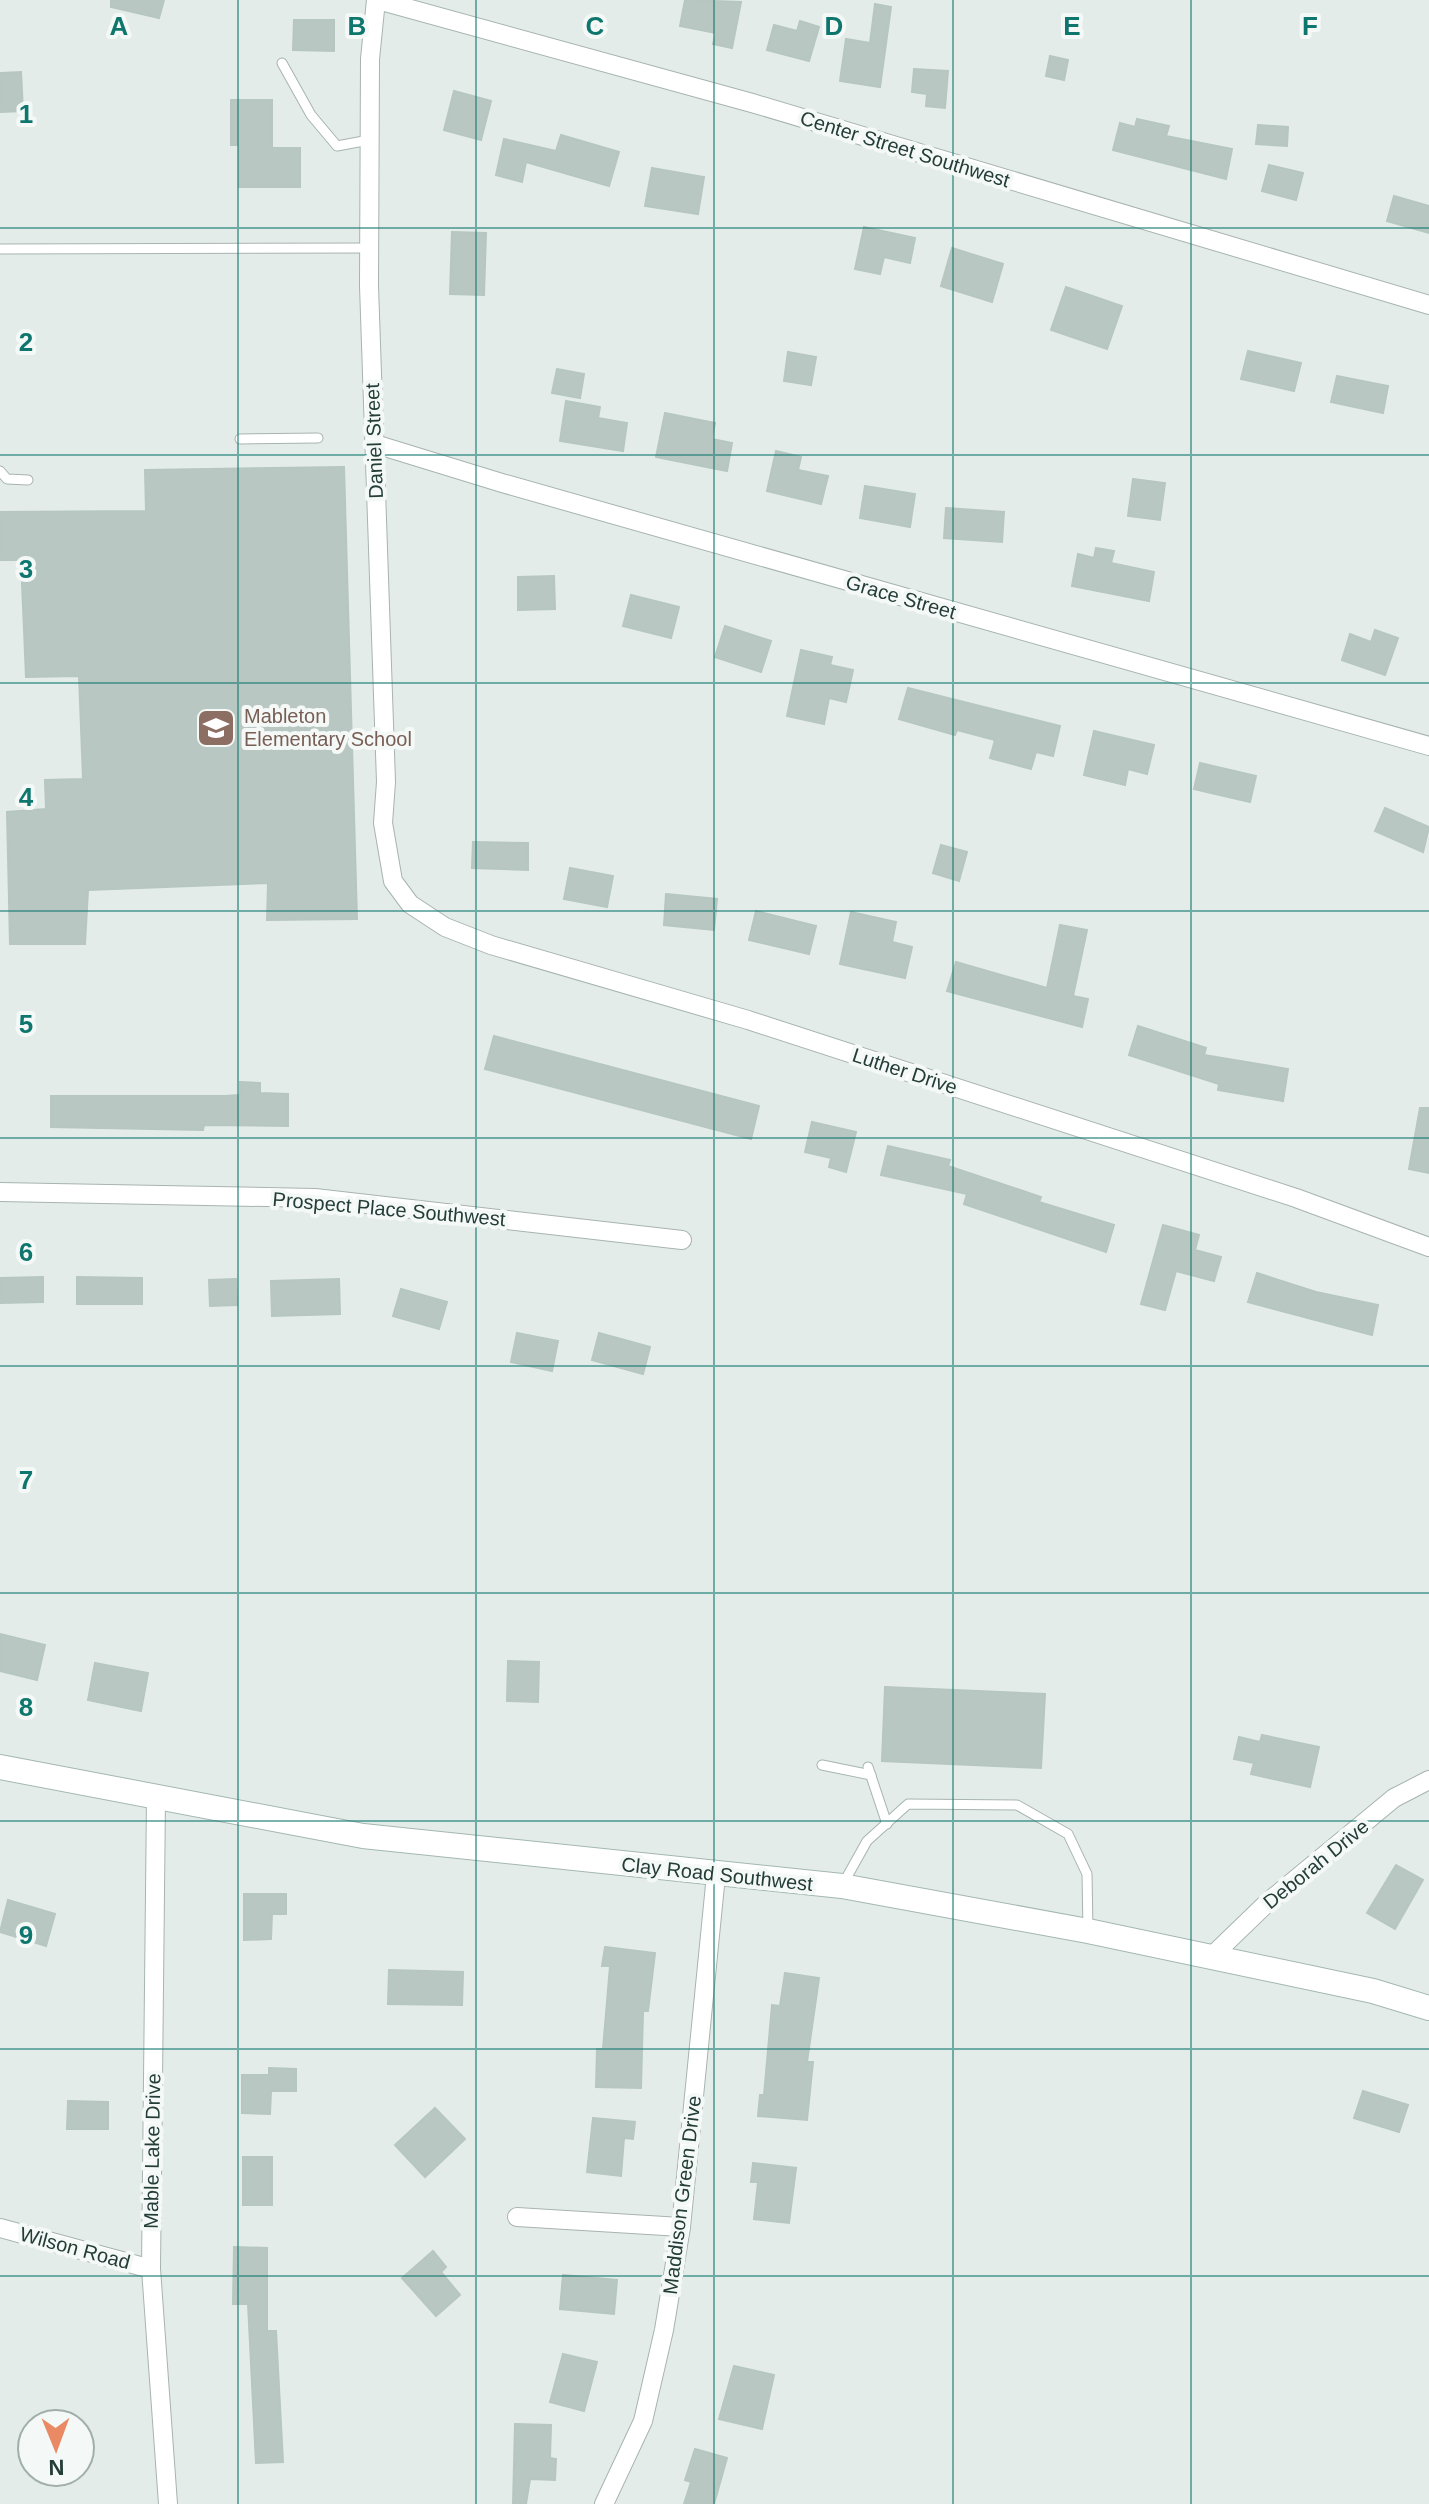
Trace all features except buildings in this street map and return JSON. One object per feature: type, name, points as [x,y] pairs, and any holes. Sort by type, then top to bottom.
[{"type":"street","name":"Daniel Street","points":[[377,0],[370,59],[369,248],[386,782],[383,823],[393,881]]},
{"type":"street","name":"Center Street Southwest","points":[[377,0],[752,103],[1429,305]]},
{"type":"street","name":"Grace Street","points":[[375,444],[1429,746]]},
{"type":"street","name":"Luther Drive","points":[[393,881],[410,904],[445,927],[491,945],[748,1020],[1296,1198],[1429,1247]]},
{"type":"street","name":"Prospect Place Southwest","points":[[0,1192],[315,1198],[682,1240]]},
{"type":"street","name":"Clay Road Southwest","points":[[0,1767],[363,1836],[842,1886],[1088,1931],[1373,1991],[1429,2008]]},
{"type":"street","name":"Deborah Drive","points":[[1211,1957],[1268,1902],[1394,1798],[1429,1780]]},
{"type":"street","name":"Mable Lake Drive","points":[[156,1798],[151,2269],[168,2504]]},
{"type":"street","name":"Maddison Green Drive","points":[[604,2504],[643,2421],[664,2330],[681,2227],[716,1875]]},
{"type":"street","points":[[517,2217],[681,2227]]},
{"type":"street","name":"Wilson Road","points":[[0,2228],[151,2269]]},
{"type":"lane","points":[[282,63],[311,115],[337,146],[369,140]]},
{"type":"lane","points":[[0,249],[369,248]]},
{"type":"lane","points":[[240,439],[318,438]]},
{"type":"lane","points":[[0,471],[7,479],[28,480]]},
{"type":"lane","points":[[822,1765],[869,1771],[887,1824]]},
{"type":"lane","points":[[842,1886],[867,1841],[908,1804],[1017,1805],[1068,1834],[1087,1874],[1088,1931]]},
{"type":"place","name":"Mableton Elementary School","points":[[216,728]]}]
